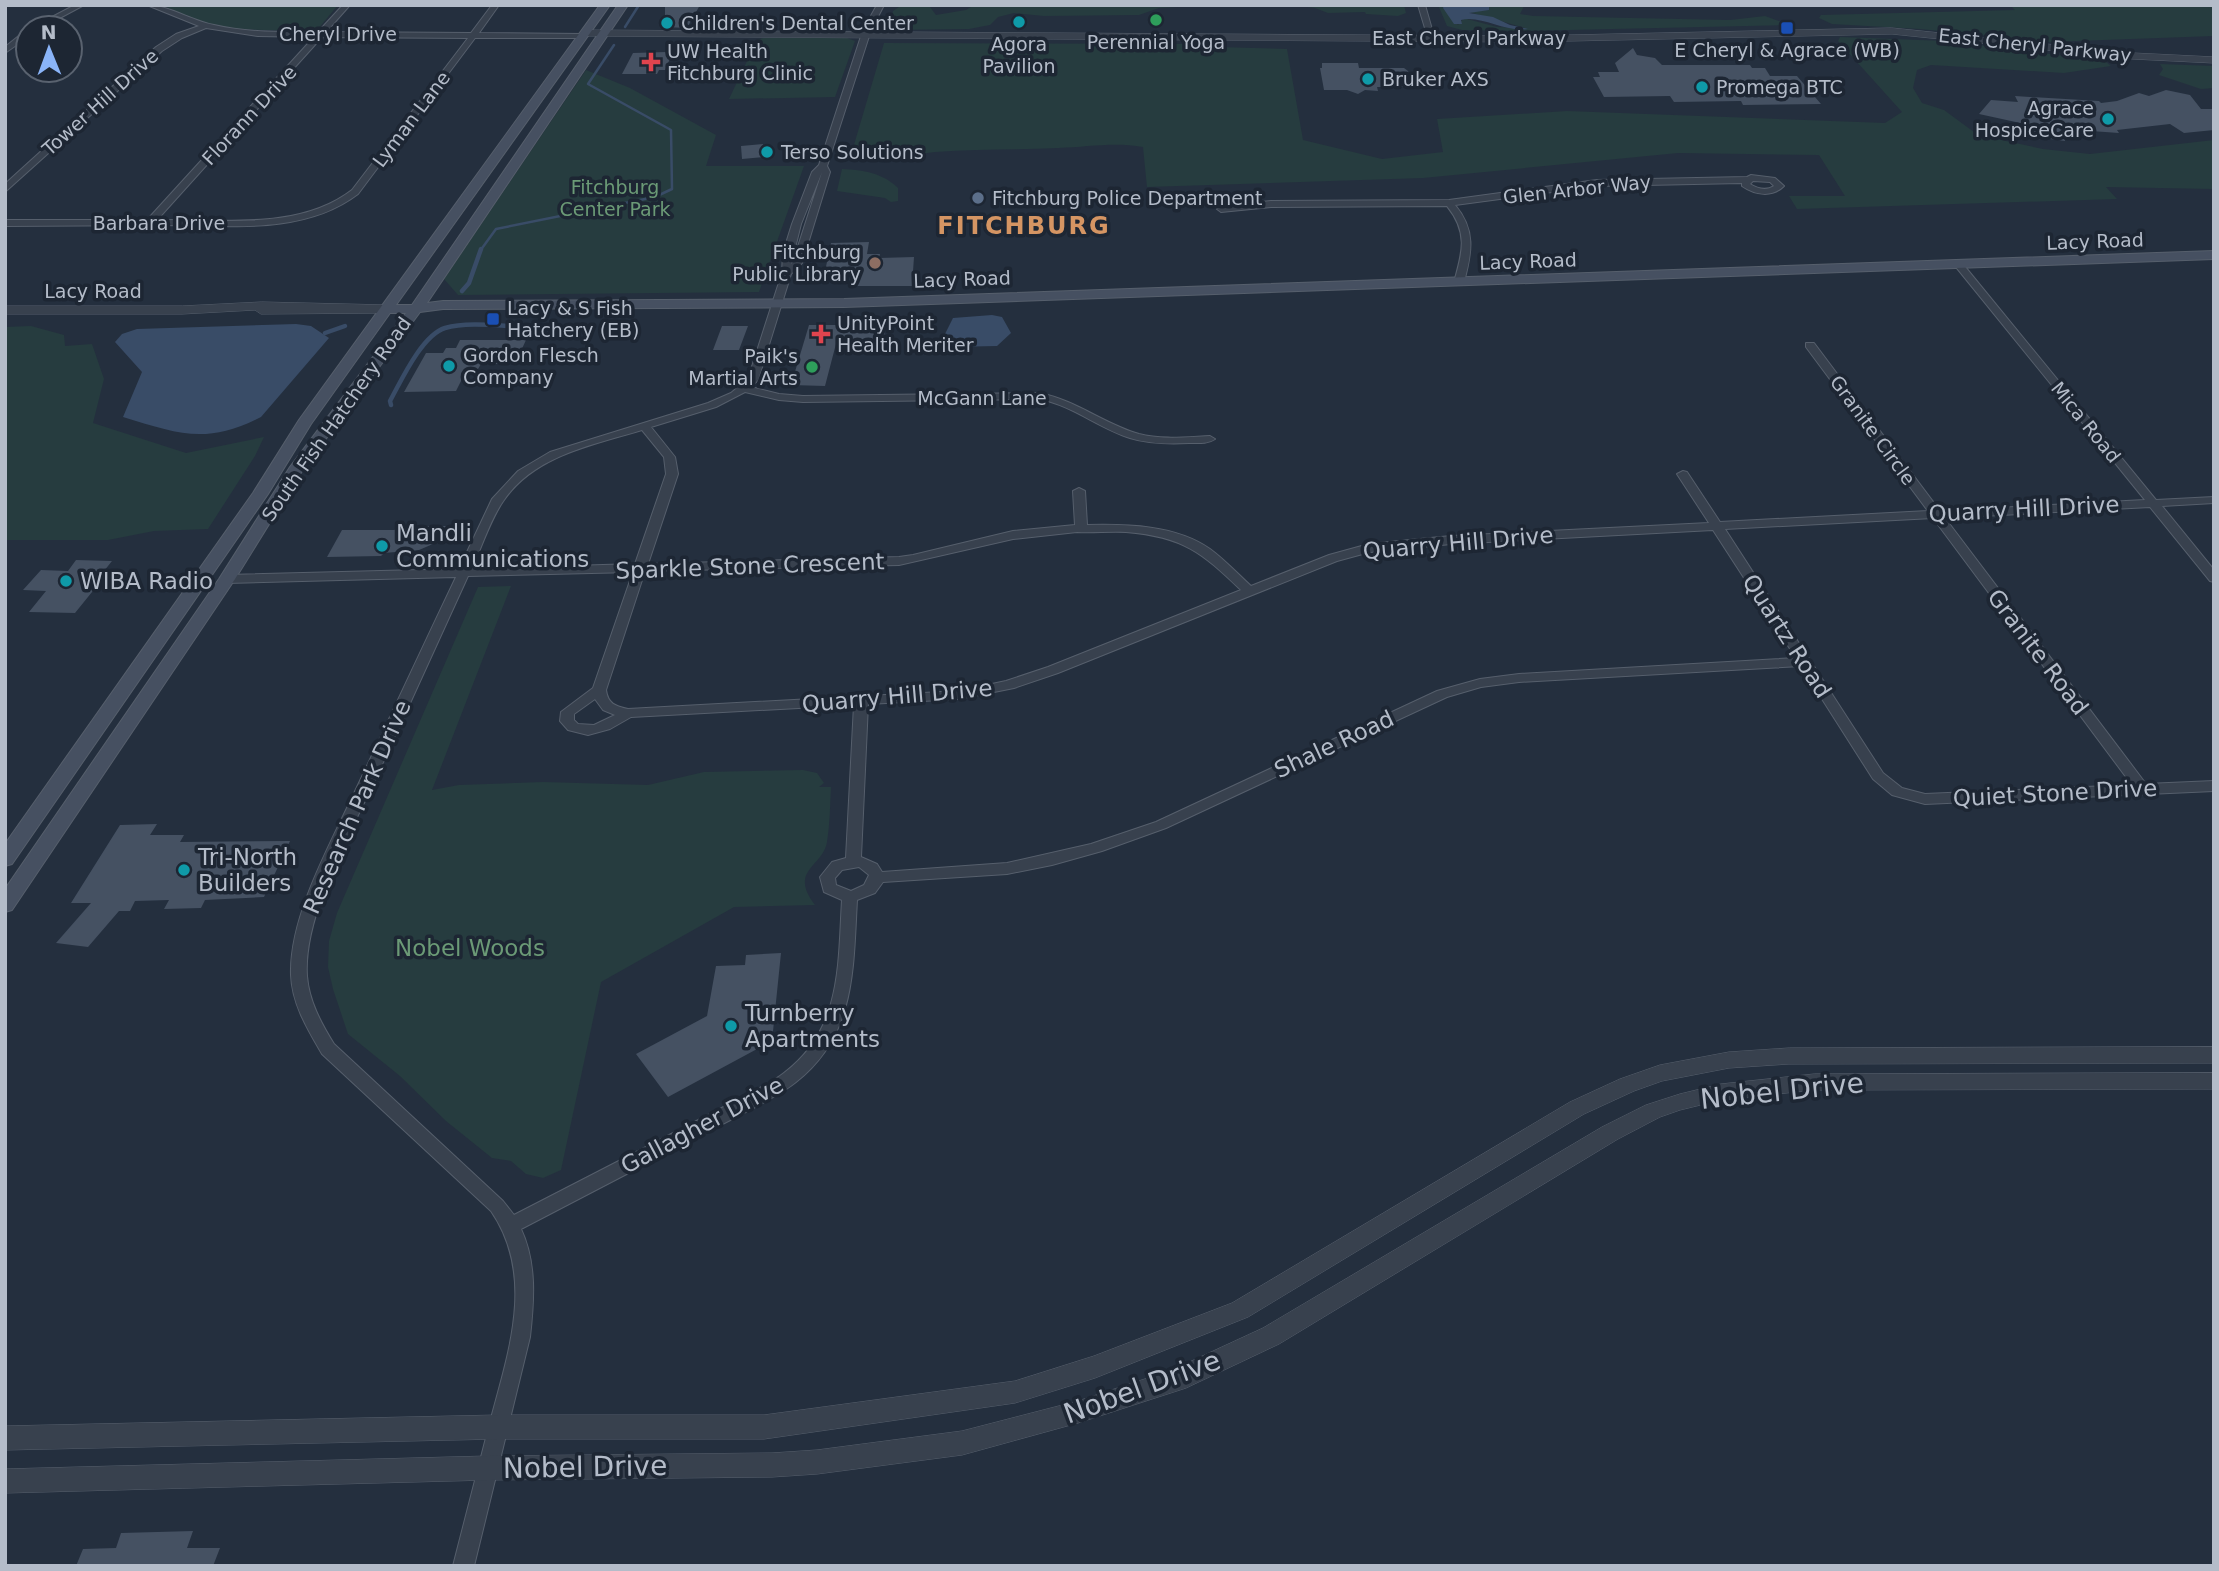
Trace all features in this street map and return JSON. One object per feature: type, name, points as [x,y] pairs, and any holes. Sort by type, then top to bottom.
[{"type":"main road","name":"South Fish Hatchery Road","points":[[5,859],[245,516],[304,423],[605,5]]},
{"type":"main road","name":"South Fish Hatchery Road","points":[[5,905],[227,579],[295,470],[416,309],[623,5]]},
{"type":"main road","name":"Lacy Road","points":[[387,309],[416,309],[438,314],[777,306],[2214,255]]},
{"type":"street","points":[[63,14],[81,5]]},
{"type":"street","name":"Cheryl Drive","points":[[150,5],[203,27],[258,34],[584,34]]},
{"type":"street","name":"Florann Drive","points":[[149,223],[347,5]]},
{"type":"street","name":"Lyman Lane","points":[[312,214],[336,206],[355,192],[496,5]]},
{"type":"street","points":[[745,389],[757,372],[787,273],[797,263],[826,172],[823,166],[866,35],[873,16],[881,5]]},
{"type":"street","points":[[1421,5],[1432,38]]},
{"type":"street","name":"Tower Hill Drive","points":[[5,189],[159,49],[179,36],[203,27]]},
{"type":"street","name":"East Cheryl Parkway","points":[[584,34],[714,37],[722,34],[1432,38],[1892,31],[1945,34],[2129,56],[2214,60]]},
{"type":"street","name":"Glen Arbor Way","points":[[1221,209],[1271,204],[1449,203],[1597,183],[1747,180]]},
{"type":"street","points":[[1449,203],[1462,216],[1467,229],[1466,253],[1459,282]]},
{"type":"street","name":"Barbara Drive","points":[[5,223],[269,222],[312,214]]},
{"type":"street","name":"Mica Road","points":[[1959,265],[2214,578]]},
{"type":"street","name":"Lacy Road","points":[[5,310],[236,312],[272,308],[387,309]]},
{"type":"street","name":"Granite Circle","points":[[1810,345],[1935,514]]},
{"type":"street","name":"Research Park Drive","points":[[463,1566],[521,1336],[526,1300],[520,1249],[512,1225],[497,1206],[328,1049],[312,1023],[299,975],[303,932],[326,870],[498,499],[522,473],[564,450],[712,405],[745,389]]},
{"type":"street","name":"McGann Lane","points":[[745,389],[779,397],[803,399],[1039,396],[1054,398],[1124,432],[1145,438],[1210,439]]},
{"type":"street","points":[[628,713],[596,729],[582,730],[571,727],[567,720],[568,712],[599,690],[672,474],[668,457],[644,426]]},
{"type":"street","name":"Quartz Road","points":[[1683,474],[1878,776],[1897,792]]},
{"type":"street","points":[[1079,491],[1081,529]]},
{"type":"street","name":"Quarry Hill Drive","points":[[599,690],[600,701],[604,706],[628,713],[959,695],[1010,685],[1053,670],[1333,558],[1369,548],[1412,542],[2214,500]]},
{"type":"street","name":"Granite Road","points":[[1935,514],[2142,789]]},
{"type":"street","name":"Sparkle Stone Crescent","points":[[227,579],[899,561],[928,557],[1013,535],[1081,529],[1137,529],[1188,541],[1218,560],[1249,591]]},
{"type":"street","name":"Shale Road","points":[[877,877],[986,871],[1039,863],[1123,839],[1161,825],[1442,694],[1480,683],[1519,678],[1803,662]]},
{"type":"street","points":[[853,861],[861,702]]},
{"type":"street","name":"Quiet Stone Drive","points":[[1897,792],[1925,799],[2214,786]]},
{"type":"street","points":[[853,861],[874,868],[877,877],[871,889],[850,897],[834,893],[827,883],[827,877],[837,866],[853,861]]},
{"type":"street","name":"Gallagher Drive","points":[[512,1225],[753,1100],[789,1078],[812,1057],[829,1033],[841,1007],[846,982],[850,897]]},
{"type":"street","name":"Nobel Drive","points":[[5,1438],[498,1427],[764,1427],[843,1418],[1028,1388],[1095,1367],[1240,1310],[1577,1108],[1660,1073],[1729,1060],[1789,1056],[2214,1055]]},
{"type":"street","name":"Nobel Drive","points":[[5,1480],[817,1462],[962,1443],[1078,1412],[1177,1380],[1271,1336],[1610,1133],[1653,1111],[1721,1092],[1814,1082],[2214,1081]]},
{"type":"green space","points":[[162,5],[338,5],[318,29],[305,31],[228,29],[201,23]]},
{"type":"green space","points":[[902,5],[937,5],[930,7],[936,15],[966,10],[974,5],[1216,5],[1159,8],[1139,15],[1044,16],[1014,13],[998,17],[990,25],[969,29],[883,30],[889,25],[893,11]]},
{"type":"green space","points":[[1291,5],[1404,5],[1406,13],[1398,16],[1365,12],[1328,13],[1315,8]]},
{"type":"green space","points":[[1438,5],[1444,5],[1443,8],[1458,25],[1463,19],[1467,19],[1497,27],[1525,28],[1469,12],[1489,10],[1489,5],[1524,6],[1520,14],[1533,16],[1730,20],[1765,16],[1790,25],[1462,30],[1447,26]]},
{"type":"green space","points":[[2010,5],[2214,5],[2214,36],[2048,42],[1920,29],[1832,24],[1819,18],[1821,15],[2015,10]]},
{"type":"green space","points":[[1840,37],[1946,41],[2105,61],[2111,66],[2064,73],[1931,65],[1917,70],[1913,88],[1922,103],[1944,110],[1978,135],[2043,149],[2090,154],[2214,140],[2214,189],[2106,187],[2117,199],[1797,209],[1789,196],[1845,196],[1819,155],[1678,153],[1423,178],[1147,187],[1143,147],[1111,145],[950,151],[883,160],[851,155],[884,43],[1215,44],[1217,47],[1287,49],[1303,140],[1382,159],[1443,152],[1437,119],[1567,111],[1885,123],[1902,112],[1838,41]]},
{"type":"green space","points":[[847,38],[855,41],[835,97],[729,99],[757,40]]},
{"type":"green space","points":[[2160,64],[2214,66],[2214,88],[2201,89],[2159,75],[2163,69]]},
{"type":"green space","name":"Fitchburg Center Park","points":[[586,70],[630,88],[716,135],[706,166],[804,166],[759,292],[458,295],[444,279]]},
{"type":"green space","points":[[842,169],[865,171],[886,179],[898,188],[898,201],[891,202],[885,198],[837,191]]},
{"type":"green space","points":[[31,326],[64,335],[65,346],[92,344],[104,379],[93,423],[186,453],[264,437],[255,456],[208,529],[154,531],[108,540],[5,540],[5,327]]},
{"type":"green space","name":"Nobel Woods","points":[[511,586],[432,790],[459,785],[543,782],[648,785],[704,772],[803,770],[817,773],[824,783],[819,787],[831,787],[827,842],[806,876],[805,884],[815,905],[734,907],[601,982],[561,1170],[543,1178],[526,1174],[511,1161],[492,1158],[446,1121],[400,1076],[348,1034],[328,967],[329,941],[337,913],[478,587]]},
{"type":"water","points":[[1444,5],[1489,5],[1489,10],[1469,13],[1493,17],[1528,29],[1511,29],[1469,19],[1461,20],[1462,24],[1454,24],[1443,8]]},
{"type":"water","points":[[992,315],[1002,317],[1011,333],[997,346],[950,347],[942,340],[953,318]]},
{"type":"water","points":[[296,324],[311,326],[329,338],[261,417],[224,431],[192,434],[123,417],[142,372],[115,342],[122,334],[137,329]]},
{"type":"building","points":[[665,5],[700,5],[687,28],[665,27]]},
{"type":"building","name":"Promega BTC","points":[[1633,48],[1637,55],[1655,58],[1662,65],[1750,65],[1752,68],[1765,68],[1770,76],[1797,76],[1821,104],[1743,105],[1741,101],[1674,102],[1670,96],[1604,97],[1593,77],[1600,77],[1598,72],[1619,72],[1615,63]]},
{"type":"building","name":"UW Health Fitchburg Clinic","points":[[633,53],[672,54],[665,70],[659,70],[657,74],[622,74]]},
{"type":"building","name":"Bruker AXS","points":[[1322,63],[1358,63],[1359,68],[1404,68],[1408,71],[1413,87],[1377,87],[1378,91],[1365,90],[1358,94],[1347,90],[1324,90],[1320,68]]},
{"type":"building","name":"Agrace HospiceCare","points":[[2166,90],[2190,95],[2201,109],[2214,109],[2214,130],[2184,133],[2170,124],[2117,130],[2119,133],[2063,129],[2065,141],[2035,137],[2034,126],[1979,114],[1991,100],[2018,102],[2015,96],[2101,103],[2117,101],[2139,93],[2149,96]]},
{"type":"building","points":[[763,144],[764,157],[742,159],[741,146]]},
{"type":"building","name":"Fitchburg Public Library","points":[[869,242],[867,254],[880,254],[879,258],[914,257],[912,286],[855,286],[857,276],[824,276],[831,243]]},
{"type":"building","points":[[809,325],[887,325],[883,340],[837,340],[825,386],[791,385]]},
{"type":"building","points":[[722,326],[748,326],[739,350],[713,350]]},
{"type":"building","name":"Gordon Flesch Company","points":[[460,340],[526,340],[515,364],[481,364],[478,369],[467,369],[456,391],[404,392],[426,353],[443,353],[446,348],[456,348]]},
{"type":"building","name":"Mandli Communications","points":[[406,526],[446,526],[440,541],[419,550],[384,553],[381,556],[327,557],[342,530],[394,530]]},
{"type":"building","name":"WIBA Radio","points":[[76,560],[112,561],[104,571],[109,571],[75,613],[29,612],[46,591],[23,590],[41,570],[68,571]]},
{"type":"building","name":"Tri-North Builders","points":[[157,824],[150,835],[184,835],[180,842],[290,841],[264,897],[205,900],[201,908],[164,909],[169,900],[135,901],[130,911],[119,911],[88,947],[56,943],[91,903],[71,903],[120,825]]},
{"type":"building","name":"Turnberry Apartments","points":[[781,953],[772,1041],[668,1097],[636,1054],[707,1016],[716,966],[745,965],[746,955]]},
{"type":"building","points":[[193,1531],[187,1548],[220,1548],[213,1566],[76,1566],[83,1549],[116,1548],[121,1533]]},
{"type":"waterway","points":[[625,27],[639,5]]},
{"type":"waterway","points":[[481,250],[496,229],[655,197],[672,189],[671,130],[588,84],[614,45]]},
{"type":"waterway","points":[[462,291],[469,283],[481,250]]},
{"type":"waterway","points":[[391,405],[390,401],[413,360],[436,332],[465,325],[533,327]]},
{"type":"waterway","points":[[325,333],[345,326]]},
{"type":"place","name":"Perennial Yoga","points":[[1156,20]]},
{"type":"place","name":"Agora Pavilion","points":[[1019,22]]},
{"type":"place","name":"Children's Dental Center","points":[[667,23]]},
{"type":"place","name":"E Cheryl & Agrace (WB)","points":[[1787,28]]},
{"type":"place","name":"UW Health Fitchburg Clinic","points":[[651,62]]},
{"type":"place","name":"Bruker AXS","points":[[1368,79]]},
{"type":"place","name":"Promega BTC","points":[[1702,87]]},
{"type":"place","name":"Agrace HospiceCare","points":[[2108,119]]},
{"type":"place","name":"Terso Solutions","points":[[767,152]]},
{"type":"place","name":"Fitchburg Police Department","points":[[978,198]]},
{"type":"place","name":"Fitchburg Public Library","points":[[875,263]]},
{"type":"place","name":"Lacy & S Fish Hatchery (EB)","points":[[493,319]]},
{"type":"place","name":"UnityPoint Health Meriter","points":[[821,334]]},
{"type":"place","name":"Gordon Flesch Company","points":[[449,366]]},
{"type":"place","name":"Paik's Martial Arts","points":[[812,367]]},
{"type":"place","name":"Mandli Communications","points":[[382,546]]},
{"type":"place","name":"WIBA Radio","points":[[66,581]]},
{"type":"place","name":"Tri-North Builders","points":[[184,870]]},
{"type":"place","name":"Turnberry Apartments","points":[[731,1026]]},
{"type":"district","name":"FITCHBURG","points":[[1024,226]]}]
